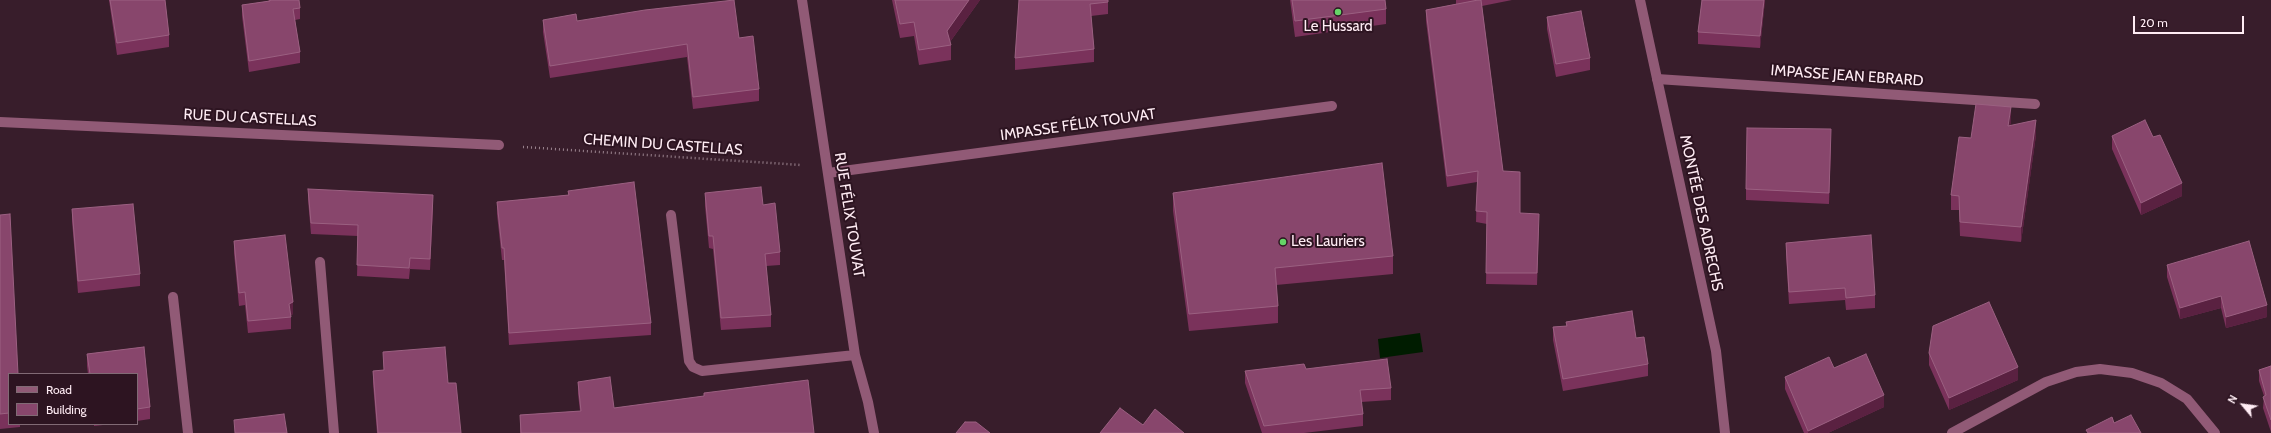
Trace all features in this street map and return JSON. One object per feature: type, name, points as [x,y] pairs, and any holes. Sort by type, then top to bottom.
[{"type":"street","name":"RUE FÉLIX TOUVAT","points":[[802,0],[855,355],[868,402],[874,433]]},
{"type":"street","name":"MONTÉE DES ADRECHS","points":[[1640,0],[1716,351],[1725,433]]},
{"type":"street","name":"IMPASSE JEAN EBRARD","points":[[1657,79],[2035,104]]},
{"type":"street","name":"IMPASSE FÉLIX TOUVAT","points":[[827,168],[1332,106]]},
{"type":"street","name":"RUE DU CASTELLAS","points":[[0,122],[499,145]]},
{"type":"street","points":[[671,215],[689,361],[693,367],[702,371],[855,355]]},
{"type":"street","points":[[320,262],[334,433]]},
{"type":"street","points":[[172,296],[188,433]]},
{"type":"street","points":[[1952,433],[2046,382],[2076,372],[2100,369],[2132,373],[2161,383],[2187,400],[2215,433]]},
{"type":"path","name":"CHEMIN DU CASTELLAS","points":[[499,145],[827,168]]},
{"type":"shaded area","points":[[1420,333],[1423,352],[1380,358],[1378,339]]},
{"type":"building","points":[[110,0],[165,0],[169,35],[117,43]]},
{"type":"building","points":[[270,0],[299,0],[300,8],[293,9],[300,52],[249,61],[242,5]]},
{"type":"building","points":[[734,0],[739,38],[753,36],[759,89],[693,97],[687,44],[550,66],[543,20],[576,14],[577,21],[645,10]]},
{"type":"building","points":[[895,0],[969,0],[947,31],[951,45],[919,50],[914,22],[900,24]]},
{"type":"building","points":[[1019,0],[1108,0],[1108,2],[1090,4],[1094,49],[1015,58]]},
{"type":"building","points":[[1292,0],[1385,0],[1386,9],[1295,21]]},
{"type":"building","points":[[1481,0],[1503,171],[1520,172],[1520,213],[1539,214],[1537,273],[1486,273],[1487,212],[1476,211],[1478,171],[1447,176],[1426,10]]},
{"type":"building","points":[[1702,0],[1764,0],[1760,36],[1698,32]]},
{"type":"building","points":[[1581,11],[1590,58],[1556,64],[1547,17]]},
{"type":"building","points":[[1976,104],[2011,107],[2008,126],[2036,120],[2021,227],[1960,222],[1959,196],[1951,195],[1959,137],[1971,138]]},
{"type":"building","points":[[2145,120],[2153,137],[2160,135],[2182,183],[2141,203],[2112,136]]},
{"type":"building","points":[[1747,128],[1831,129],[1829,193],[1746,189]]},
{"type":"building","name":"Les Lauriers","points":[[1382,163],[1393,256],[1275,268],[1278,306],[1189,314],[1173,193]]},
{"type":"building","points":[[634,182],[651,323],[509,333],[504,248],[502,248],[497,202],[569,195],[568,191]]},
{"type":"building","points":[[761,187],[763,205],[775,203],[780,252],[765,254],[771,315],[721,318],[713,236],[709,236],[705,193]]},
{"type":"building","points":[[308,189],[433,195],[430,259],[410,258],[409,268],[357,265],[358,225],[311,223]]},
{"type":"building","points":[[133,204],[140,274],[78,281],[72,209]]},
{"type":"building","points":[[10,214],[18,373],[8,373],[8,413],[0,414],[0,215]]},
{"type":"building","points":[[285,235],[293,302],[289,304],[291,317],[248,321],[245,292],[239,293],[234,241]]},
{"type":"building","points":[[1871,235],[1875,295],[1846,298],[1845,288],[1789,292],[1786,243]]},
{"type":"building","points":[[2249,241],[2267,305],[2226,317],[2221,296],[2180,308],[2167,265]]},
{"type":"building","points":[[1989,302],[2018,367],[1949,398],[1929,353],[1933,326]]},
{"type":"building","points":[[1632,311],[1636,338],[1644,337],[1648,364],[1563,379],[1553,327],[1567,326],[1566,322]]},
{"type":"building","points":[[144,347],[150,407],[138,409],[138,373],[90,373],[87,354]]},
{"type":"building","points":[[445,347],[448,383],[456,383],[461,433],[378,433],[373,371],[384,370],[383,352]]},
{"type":"building","points":[[1866,354],[1884,395],[1808,431],[1785,377],[1829,357],[1834,368]]},
{"type":"building","points":[[1387,359],[1391,388],[1360,390],[1363,414],[1264,426],[1245,371],[1304,364],[1306,369]]},
{"type":"building","points":[[2271,366],[2271,420],[2263,397],[2266,395],[2259,370]]},
{"type":"building","points":[[610,377],[614,408],[704,396],[704,393],[808,380],[814,433],[521,433],[520,415],[581,411],[578,382]]},
{"type":"building","points":[[1120,408],[1143,425],[1155,409],[1184,433],[1100,433]]},
{"type":"building","points":[[284,414],[287,433],[235,433],[234,420]]},
{"type":"building","points":[[2131,415],[2141,433],[2088,433],[2086,430],[2112,417],[2114,423]]},
{"type":"building","points":[[965,422],[976,422],[990,433],[956,433]]},
{"type":"place","name":"Le Hussard","points":[[1338,12]]},
{"type":"place","name":"Les Lauriers","points":[[1283,242]]}]
